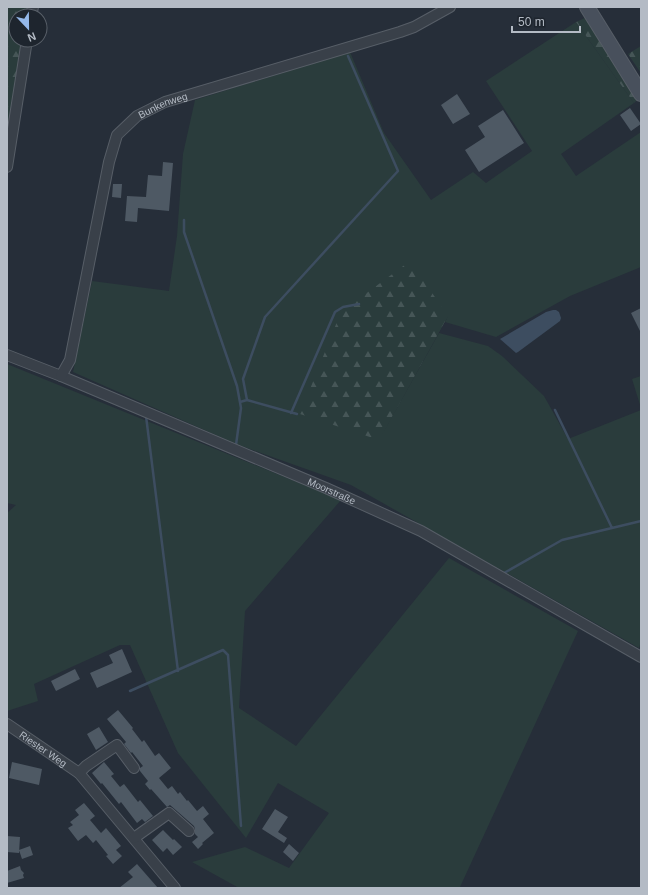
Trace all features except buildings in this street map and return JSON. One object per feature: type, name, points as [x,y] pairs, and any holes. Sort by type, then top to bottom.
[{"type":"street","name":"Bunkenweg","points":[[61,376],[70,360],[109,162],[118,135],[137,116],[165,102],[400,32],[414,27],[450,7]]},
{"type":"street","points":[[587,7],[641,94]]},
{"type":"street","points":[[7,167],[26,48]]},
{"type":"street","name":"Moorstraße","points":[[7,355],[61,376],[326,488],[421,531],[641,657]]},
{"type":"street","name":"Riester Weg","points":[[7,724],[79,773],[176,888]]},
{"type":"street","points":[[79,773],[86,766],[117,745],[134,768]]},
{"type":"street","points":[[134,838],[169,813],[189,831]]},
{"type":"green space","points":[[7,7],[29,7],[8,8],[8,48],[22,48],[7,136]]},
{"type":"green space","points":[[585,18],[637,100],[634,103],[576,22]]},
{"type":"green space","points":[[576,22],[634,103],[561,154],[576,176],[641,132],[641,267],[570,296],[496,337],[445,322],[448,316],[379,440],[439,333],[488,346],[502,356],[544,396],[568,439],[641,410],[641,641],[639,648],[351,485],[236,444],[73,372],[92,281],[169,291],[177,236],[183,154],[195,100],[350,52],[384,133],[431,200],[473,172],[486,183],[532,151],[486,81]]},
{"type":"green space","points":[[641,46],[641,73],[628,54]]},
{"type":"green space","points":[[410,261],[448,316],[379,440],[300,414],[341,312]]},
{"type":"green space","points":[[7,364],[341,500],[245,611],[239,708],[296,746],[449,558],[578,631],[460,887],[461,888],[239,888],[192,862],[245,847],[289,868],[329,813],[278,783],[246,838],[178,753],[130,645],[120,645],[34,684],[38,701],[7,711],[7,513],[16,505],[7,503]]},
{"type":"green space","points":[[641,376],[641,408],[632,379]]},
{"type":"water","points":[[553,310],[559,312],[561,318],[560,321],[518,352],[516,353],[500,339],[546,312]]},
{"type":"waterway","points":[[240,402],[247,400],[243,379],[265,317],[398,171],[348,56]]},
{"type":"waterway","points":[[184,220],[184,232],[237,386],[241,408],[236,445]]},
{"type":"waterway","points":[[291,413],[335,312],[343,307],[359,304]]},
{"type":"waterway","points":[[247,400],[297,414]]},
{"type":"waterway","points":[[555,410],[612,528]]},
{"type":"waterway","points":[[146,416],[178,671]]},
{"type":"waterway","points":[[504,573],[562,540],[641,521]]},
{"type":"waterway","points":[[130,691],[223,650],[228,655],[241,826]]}]
